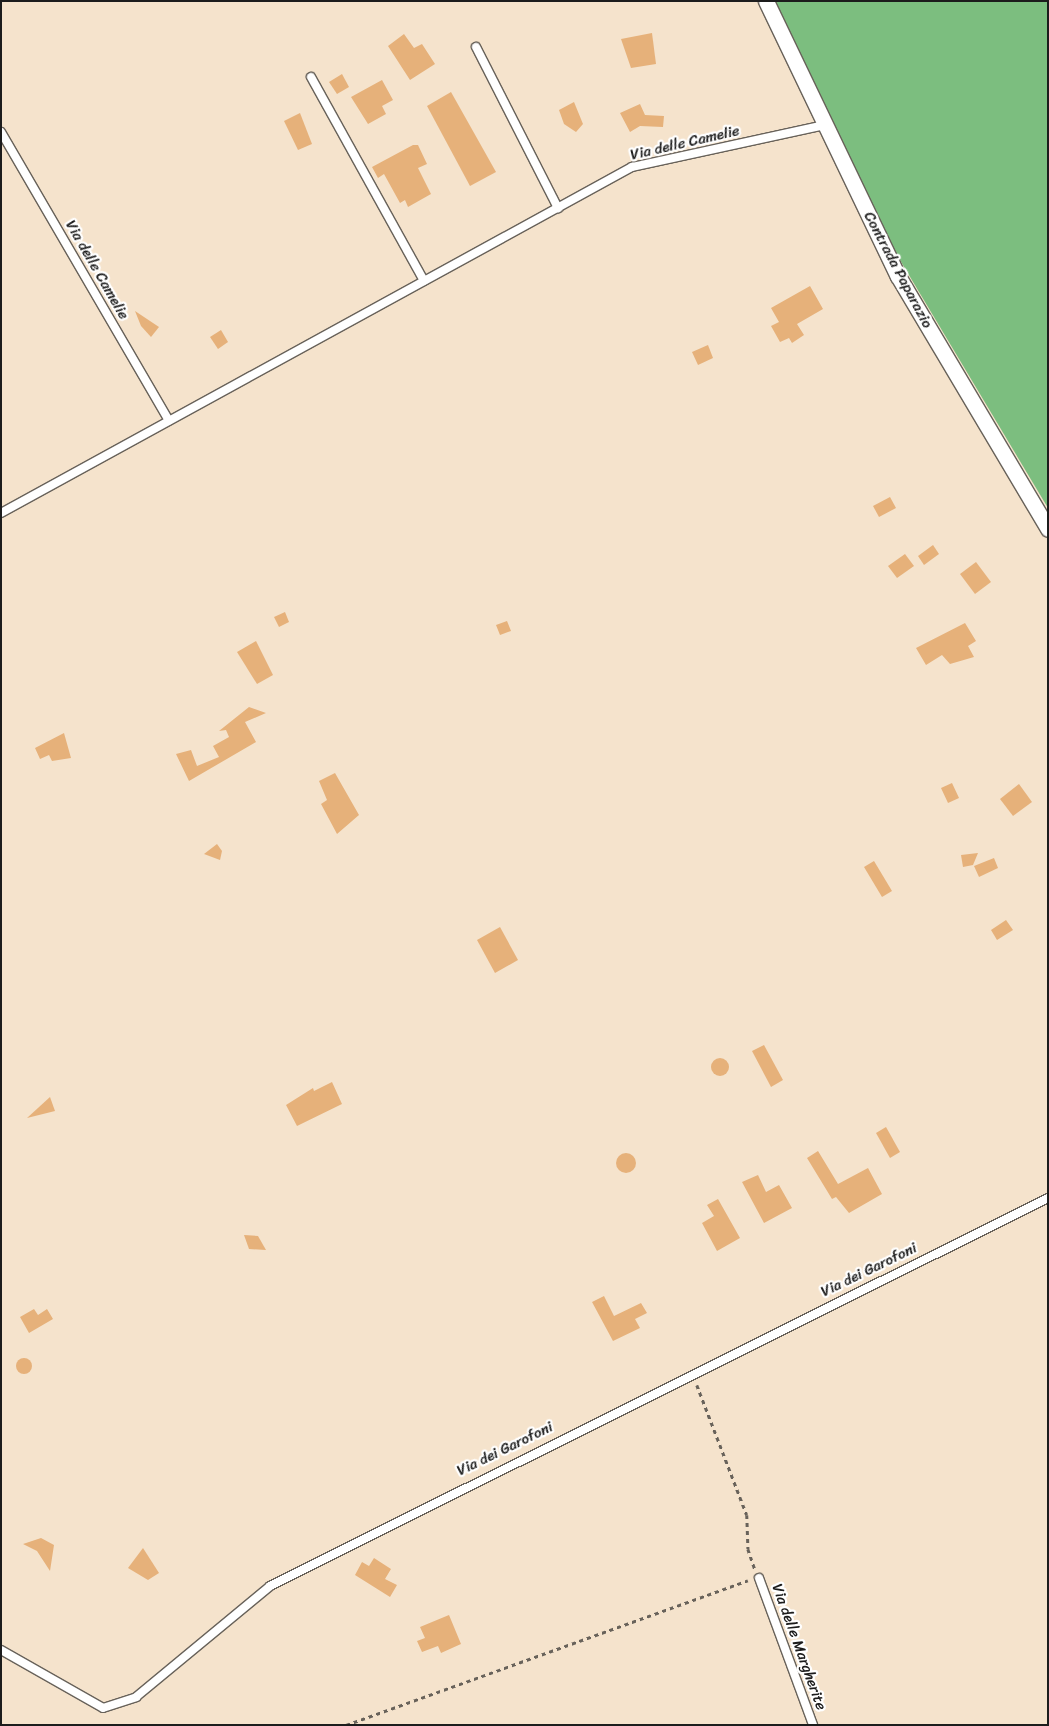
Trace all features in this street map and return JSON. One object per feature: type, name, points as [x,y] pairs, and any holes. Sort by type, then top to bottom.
[{"type":"street","name":"Contrada Paparazio","points":[[766,1],[898,276],[1048,529]]},
{"type":"lane","points":[[476,47],[558,208]]},
{"type":"lane","points":[[311,77],[424,281]]},
{"type":"lane","name":"Via delle Camelie","points":[[1,512],[632,168],[825,125]]},
{"type":"lane","name":"Via delle Camelie","points":[[1,132],[169,421]]},
{"type":"lane","name":"Via dei Garofoni","points":[[1,1650],[103,1708],[136,1698],[270,1586],[692,1372],[1048,1198]]},
{"type":"lane","name":"Via delle Margherite","points":[[759,1578],[814,1725]]},
{"type":"path","points":[[346,1725],[732,1584],[759,1578],[748,1549],[747,1516],[692,1372]]},
{"type":"green space","points":[[771,1],[1048,1],[1048,508],[851,178]]},
{"type":"building","points":[[652,33],[656,64],[631,68],[621,39]]},
{"type":"building","points":[[404,34],[414,48],[422,44],[435,64],[410,80],[388,46]]},
{"type":"building","points":[[342,74],[349,87],[337,94],[329,82]]},
{"type":"building","points":[[382,80],[393,100],[382,106],[386,114],[368,124],[351,97]]},
{"type":"building","points":[[451,92],[496,172],[470,186],[427,106]]},
{"type":"building","points":[[574,102],[583,124],[576,132],[564,124],[559,110]]},
{"type":"building","points":[[640,104],[645,115],[664,116],[663,127],[640,126],[630,132],[620,113]]},
{"type":"building","points":[[300,113],[312,144],[298,150],[284,121]]},
{"type":"building","points":[[413,145],[418,145],[427,164],[418,168],[431,194],[408,207],[405,200],[400,203],[384,174],[378,178],[372,167]]},
{"type":"building","points":[[810,286],[823,309],[797,324],[804,335],[792,343],[789,338],[780,342],[771,326],[779,322],[771,308]]},
{"type":"building","points":[[135,311],[159,327],[151,337],[141,326]]},
{"type":"building","points":[[221,330],[228,342],[218,349],[210,337]]},
{"type":"building","points":[[708,345],[713,358],[698,365],[692,352]]},
{"type":"building","points":[[890,497],[896,508],[879,517],[873,506]]},
{"type":"building","points":[[933,545],[939,554],[924,565],[918,556]]},
{"type":"building","points":[[905,554],[914,566],[897,578],[888,566]]},
{"type":"building","points":[[976,562],[991,582],[975,594],[960,574]]},
{"type":"building","points":[[285,612],[289,622],[279,627],[274,617]]},
{"type":"building","points":[[507,621],[511,631],[500,635],[496,625]]},
{"type":"building","points":[[965,623],[976,641],[968,646],[974,657],[950,664],[942,655],[926,665],[916,648]]},
{"type":"building","points":[[256,641],[273,675],[257,684],[237,652]]},
{"type":"building","points":[[249,707],[266,713],[245,722],[256,742],[189,781],[176,754],[191,750],[197,766],[219,757],[213,746],[229,737],[226,730],[219,731]]},
{"type":"building","points":[[64,733],[71,758],[52,761],[49,755],[40,759],[35,748]]},
{"type":"building","points":[[335,773],[359,815],[337,834],[321,804],[327,800],[319,781]]},
{"type":"building","points":[[952,783],[959,798],[948,803],[941,788]]},
{"type":"building","points":[[1019,784],[1032,802],[1013,816],[1000,799]]},
{"type":"building","points":[[217,844],[222,851],[220,860],[204,854]]},
{"type":"building","points":[[978,853],[973,865],[963,867],[961,855]]},
{"type":"building","points":[[994,858],[998,868],[979,877],[974,866]]},
{"type":"building","points":[[874,861],[892,891],[882,897],[864,867]]},
{"type":"building","points":[[1006,920],[1013,930],[997,940],[991,930]]},
{"type":"building","points":[[500,927],[518,960],[495,973],[477,940]]},
{"type":"building","points":[[764,1045],[783,1080],[771,1087],[752,1051]]},
{"type":"building","points":[[720,1058],[726,1061],[729,1067],[726,1073],[720,1076],[714,1073],[711,1067],[714,1061]]},
{"type":"building","points":[[332,1082],[342,1104],[297,1126],[286,1105],[313,1088],[314,1091]]},
{"type":"building","points":[[50,1097],[55,1111],[27,1118]]},
{"type":"building","points":[[886,1127],[900,1152],[890,1158],[876,1133]]},
{"type":"building","points":[[818,1151],[838,1184],[868,1168],[882,1194],[849,1213],[836,1197],[832,1199],[807,1158]]},
{"type":"building","points":[[622,1153],[630,1153],[636,1159],[636,1167],[630,1173],[622,1173],[616,1167],[616,1159]]},
{"type":"building","points":[[758,1175],[766,1192],[779,1185],[792,1208],[764,1223],[742,1182]]},
{"type":"building","points":[[718,1199],[740,1238],[717,1251],[702,1223],[714,1216],[707,1205]]},
{"type":"building","points":[[244,1235],[258,1236],[266,1250],[249,1249]]},
{"type":"building","points":[[604,1296],[614,1316],[641,1303],[647,1313],[635,1319],[640,1328],[613,1341],[592,1302]]},
{"type":"building","points":[[34,1309],[38,1315],[47,1309],[53,1319],[29,1333],[20,1317]]},
{"type":"building","points":[[21,1358],[27,1358],[32,1363],[30,1372],[21,1374],[16,1369],[16,1363]]},
{"type":"building","points":[[41,1538],[54,1545],[50,1571],[37,1551],[23,1544]]},
{"type":"building","points":[[143,1548],[159,1573],[148,1580],[128,1568]]},
{"type":"building","points":[[374,1558],[391,1569],[385,1579],[397,1585],[390,1597],[355,1575],[362,1562],[369,1566]]},
{"type":"building","points":[[449,1615],[461,1644],[441,1653],[438,1646],[422,1652],[417,1641],[425,1638],[420,1627]]}]
